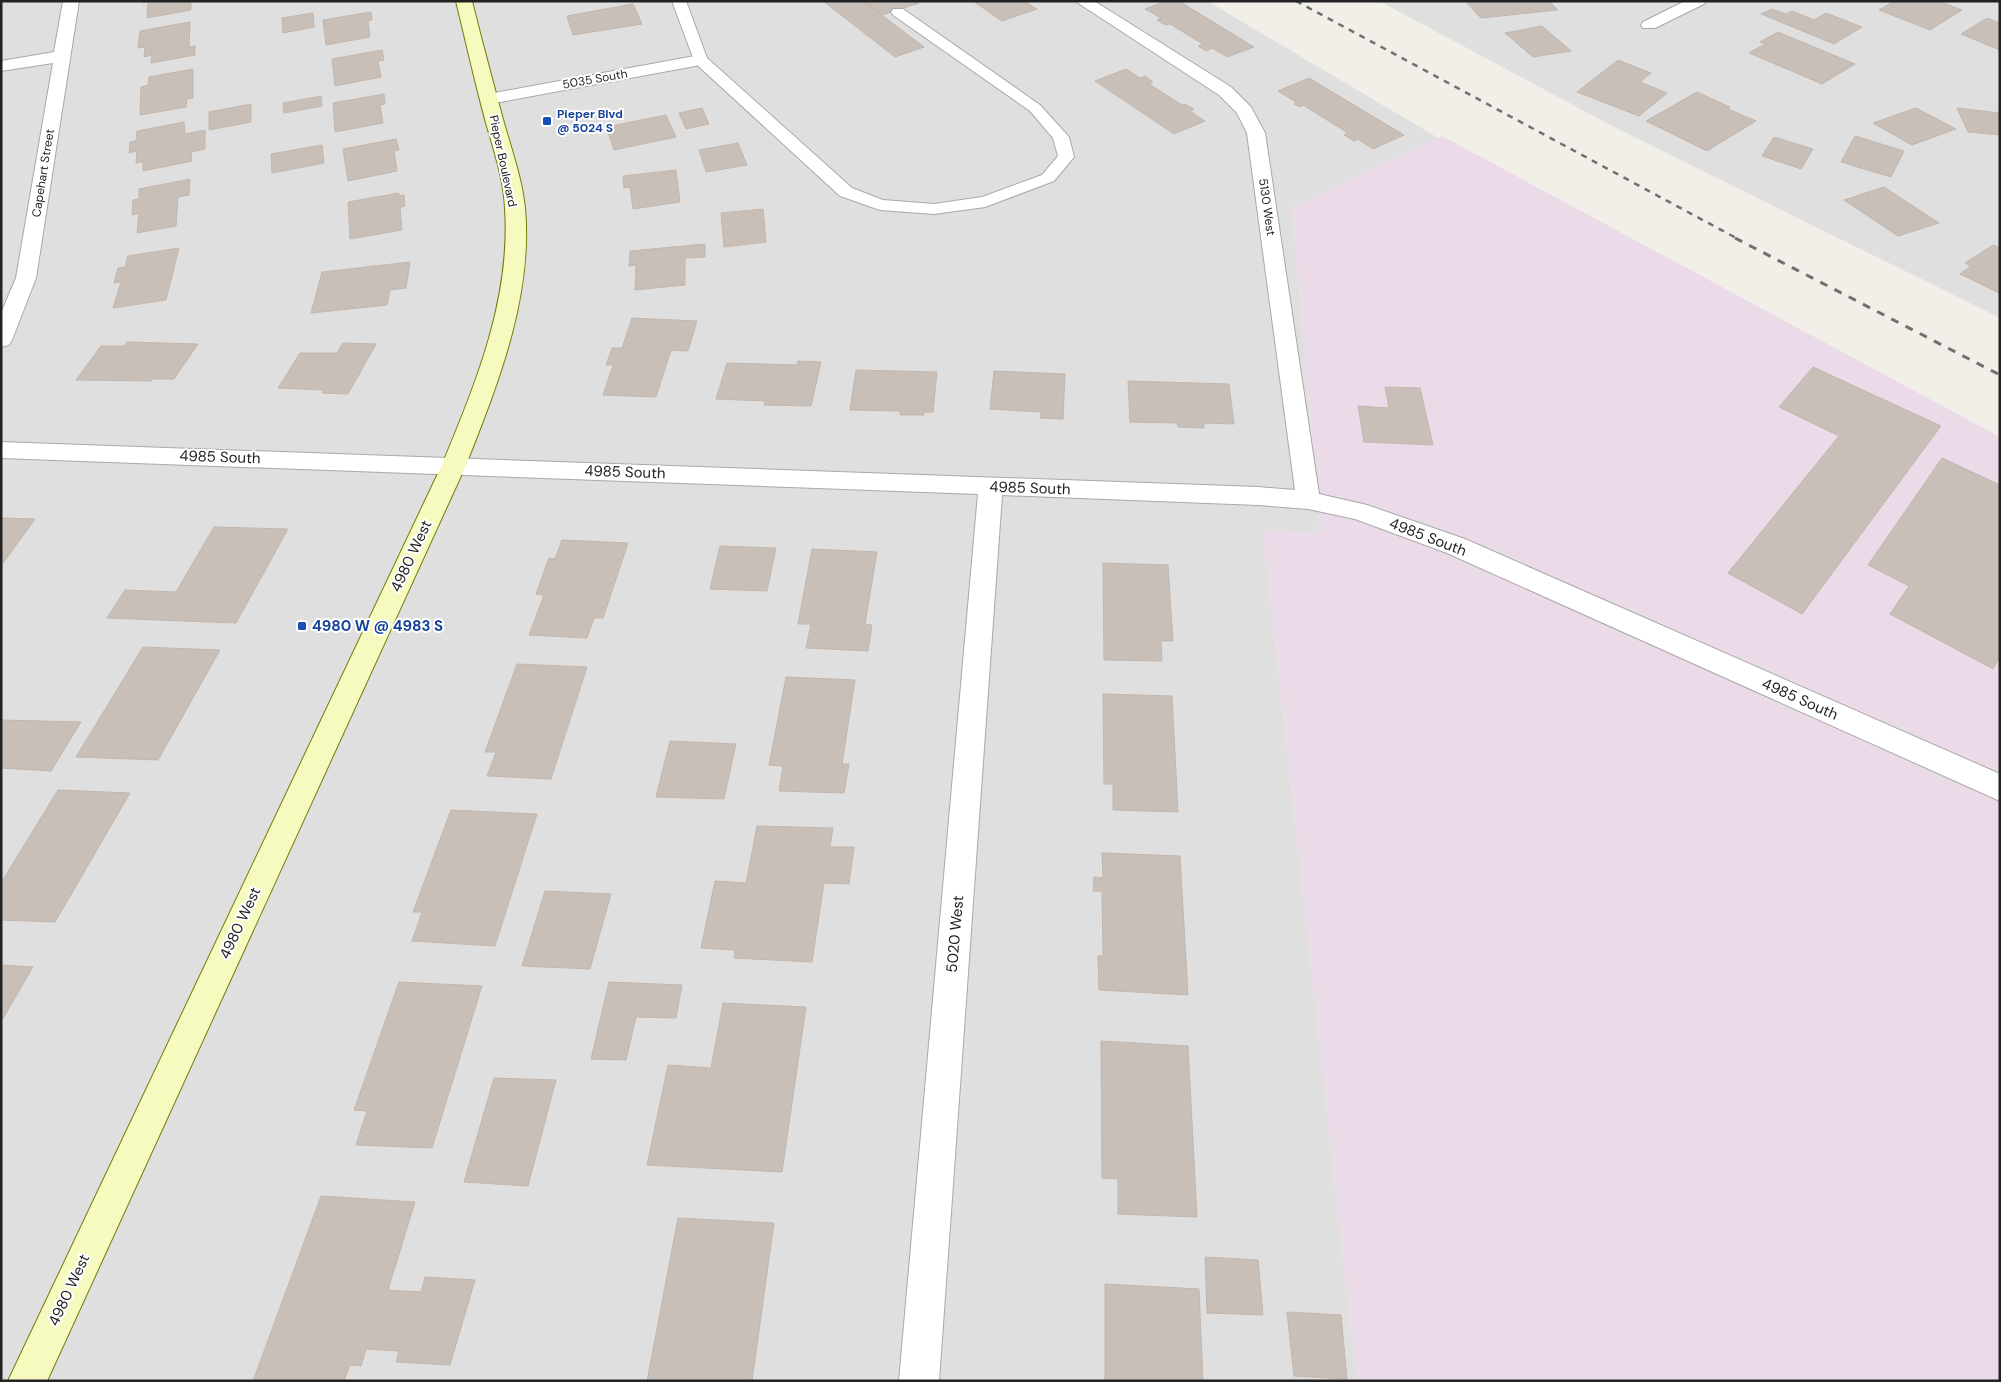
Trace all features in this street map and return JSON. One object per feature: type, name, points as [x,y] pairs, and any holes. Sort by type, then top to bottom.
[{"type":"street","name":"Capehart Street","points":[[1,340],[26,278],[71,1]]},
{"type":"street","name":"Pieper Boulevard","points":[[454,465],[495,357],[508,309],[514,264],[515,208],[504,156],[464,1]]},
{"type":"street","name":"5130 West","points":[[1083,1],[1225,91],[1245,112],[1256,133],[1308,500]]},
{"type":"street","points":[[1649,25],[1698,1]]},
{"type":"street","points":[[1,66],[62,56]]},
{"type":"street","name":"5035 South","points":[[489,99],[700,60]]},
{"type":"street","name":"4985 South","points":[[1,450],[454,465],[1308,500],[1358,510],[1456,546],[2000,788]]},
{"type":"street","name":"4980 West","points":[[27,1381],[454,465]]},
{"type":"street","name":"5020 West","points":[[919,1381],[991,486]]},
{"type":"lane","points":[[679,1],[700,60],[846,192],[880,205],[934,209],[985,202],[1048,178],[1066,157],[1061,137],[1035,108],[898,12]]},
{"type":"shaded area","points":[[1,1],[1207,1],[1440,139],[1292,207],[1320,533],[1263,531],[1357,1381],[1,1381]]},
{"type":"shaded area","points":[[1379,1],[2000,1],[2000,318],[1618,129]]},
{"type":"shaded area","points":[[1442,136],[2000,437],[2000,1381],[1357,1381],[1263,531],[1320,533],[1292,207]]},
{"type":"building","points":[[143,1],[191,1],[191,10],[147,18],[148,2],[143,3]]},
{"type":"building","points":[[823,1],[863,1],[924,47],[895,57]]},
{"type":"building","points":[[863,1],[916,1],[919,3],[882,15]]},
{"type":"building","points":[[973,1],[1024,1],[1037,9],[1002,21]]},
{"type":"building","points":[[1166,1],[1179,1],[1254,47],[1227,57],[1212,48],[1206,51],[1198,46],[1203,44],[1170,24],[1165,25],[1157,20],[1161,18],[1145,9]]},
{"type":"building","points":[[1465,1],[1549,1],[1558,10],[1481,18]]},
{"type":"building","points":[[1894,1],[1939,1],[1962,10],[1930,30],[1879,10]]},
{"type":"building","points":[[633,4],[642,24],[573,35],[567,16]]},
{"type":"building","points":[[1772,9],[1786,14],[1792,11],[1814,20],[1826,13],[1862,27],[1834,44],[1761,14]]},
{"type":"building","points":[[371,12],[372,20],[368,21],[370,37],[326,45],[323,20]]},
{"type":"building","points":[[313,13],[314,27],[283,33],[282,18]]},
{"type":"building","points":[[1987,18],[2000,23],[2000,50],[1961,34]]},
{"type":"building","points":[[190,22],[189,47],[195,46],[195,55],[151,63],[152,55],[144,57],[145,47],[138,48],[140,31]]},
{"type":"building","points":[[1542,26],[1571,51],[1533,57],[1505,33]]},
{"type":"building","points":[[1778,32],[1855,64],[1822,84],[1749,53],[1761,46],[1767,45],[1760,42]]},
{"type":"building","points":[[382,50],[384,60],[378,61],[381,77],[335,86],[332,59]]},
{"type":"building","points":[[1618,60],[1651,73],[1640,82],[1667,93],[1639,116],[1577,92]]},
{"type":"building","points":[[193,69],[193,98],[187,99],[186,107],[140,115],[141,87],[148,85],[149,77]]},
{"type":"building","points":[[1126,69],[1140,78],[1145,76],[1153,82],[1149,84],[1182,105],[1185,104],[1194,109],[1190,111],[1205,121],[1174,134],[1095,81]]},
{"type":"building","points":[[1309,78],[1404,135],[1373,149],[1358,139],[1354,141],[1344,135],[1348,133],[1303,105],[1300,107],[1294,104],[1297,103],[1278,91]]},
{"type":"building","points":[[1697,92],[1730,107],[1728,109],[1756,121],[1707,151],[1646,121]]},
{"type":"building","points":[[384,94],[385,104],[380,105],[383,123],[335,132],[333,103]]},
{"type":"building","points":[[321,96],[322,106],[284,113],[283,103]]},
{"type":"building","points":[[251,104],[251,122],[209,130],[209,112]]},
{"type":"building","points":[[702,108],[709,124],[686,129],[679,113]]},
{"type":"building","points":[[1916,108],[1956,129],[1912,145],[1873,123]]},
{"type":"building","points":[[1957,108],[2000,113],[2000,135],[1968,132]]},
{"type":"building","points":[[666,115],[676,137],[614,150],[606,127]]},
{"type":"building","points":[[184,122],[185,134],[205,130],[205,149],[191,152],[192,161],[143,171],[143,162],[136,163],[137,151],[129,153],[130,142],[136,141],[137,131]]},
{"type":"building","points":[[1855,136],[1904,151],[1891,177],[1841,162]]},
{"type":"building","points":[[1774,137],[1813,149],[1801,169],[1762,156]]},
{"type":"building","points":[[396,139],[399,150],[394,151],[397,171],[348,181],[343,149]]},
{"type":"building","points":[[738,143],[747,165],[706,172],[699,150]]},
{"type":"building","points":[[322,145],[324,163],[272,173],[271,154]]},
{"type":"building","points":[[676,170],[680,202],[633,209],[630,187],[624,188],[623,176]]},
{"type":"building","points":[[190,179],[189,195],[178,197],[176,226],[137,233],[139,213],[132,215],[133,200],[139,199],[139,189]]},
{"type":"building","points":[[1884,187],[1939,223],[1898,236],[1844,200]]},
{"type":"building","points":[[399,193],[399,196],[404,195],[405,206],[400,207],[402,230],[350,239],[348,202]]},
{"type":"building","points":[[763,209],[766,242],[724,247],[721,213]]},
{"type":"building","points":[[705,244],[705,257],[685,258],[685,285],[635,290],[636,265],[629,266],[630,251]]},
{"type":"building","points":[[1993,245],[2000,248],[1999,293],[1960,274],[1971,266],[1965,263]]},
{"type":"building","points":[[179,248],[166,300],[113,308],[121,282],[114,283],[118,268],[125,267],[128,256]]},
{"type":"building","points":[[410,262],[406,288],[390,290],[387,305],[311,313],[322,272]]},
{"type":"building","points":[[632,318],[697,321],[688,351],[671,350],[656,397],[603,395],[613,365],[606,365],[612,348],[622,348]]},
{"type":"building","points":[[127,342],[198,344],[174,379],[152,379],[151,381],[76,380],[101,346],[124,346]]},
{"type":"building","points":[[343,343],[376,344],[348,394],[322,393],[324,390],[278,388],[300,353],[337,353]]},
{"type":"building","points":[[798,361],[821,362],[811,406],[764,405],[765,401],[716,399],[727,363],[797,365]]},
{"type":"building","points":[[1813,367],[1941,426],[1802,614],[1728,573],[1839,436],[1779,407]]},
{"type":"building","points":[[856,370],[937,372],[933,412],[924,412],[924,415],[900,415],[900,411],[850,410]]},
{"type":"building","points":[[994,371],[1065,374],[1063,419],[1040,418],[1041,412],[990,409]]},
{"type":"building","points":[[1128,381],[1229,384],[1234,424],[1204,423],[1204,428],[1178,427],[1177,423],[1130,422]]},
{"type":"building","points":[[1385,387],[1420,388],[1433,445],[1364,442],[1358,406],[1389,408]]},
{"type":"building","points":[[1942,458],[2000,485],[2000,657],[1993,669],[1890,614],[1909,586],[1868,565]]},
{"type":"building","points":[[1,518],[35,519],[1,566]]},
{"type":"building","points":[[214,527],[288,529],[236,623],[107,618],[125,590],[176,592]]},
{"type":"building","points":[[562,540],[628,543],[603,618],[594,618],[587,638],[529,635],[544,595],[536,594],[549,558],[555,559]]},
{"type":"building","points":[[720,546],[776,548],[767,591],[710,589]]},
{"type":"building","points":[[812,549],[877,552],[865,624],[872,625],[868,651],[806,648],[811,624],[798,624]]},
{"type":"building","points":[[1103,563],[1168,565],[1173,641],[1161,641],[1162,661],[1104,660]]},
{"type":"building","points":[[143,647],[220,650],[158,760],[76,757]]},
{"type":"building","points":[[517,664],[587,667],[551,779],[487,776],[496,752],[485,752]]},
{"type":"building","points":[[786,677],[855,680],[842,764],[849,764],[844,793],[779,791],[783,766],[769,765]]},
{"type":"building","points":[[1103,694],[1172,696],[1178,812],[1113,810],[1113,784],[1104,784]]},
{"type":"building","points":[[1,720],[81,722],[51,771],[1,768]]},
{"type":"building","points":[[670,741],[736,744],[724,799],[656,797]]},
{"type":"building","points":[[58,790],[130,793],[55,922],[1,920],[1,899],[5,893],[1,893],[1,883]]},
{"type":"building","points":[[451,810],[537,814],[495,946],[412,941],[422,912],[413,912]]},
{"type":"building","points":[[757,826],[833,828],[830,847],[854,847],[849,884],[824,883],[812,962],[734,958],[735,950],[701,948],[715,881],[746,883]]},
{"type":"building","points":[[1102,853],[1180,856],[1188,995],[1099,990],[1098,956],[1103,956],[1102,891],[1093,891],[1094,877],[1103,878]]},
{"type":"building","points":[[545,891],[611,894],[590,969],[522,966]]},
{"type":"building","points":[[1,965],[33,967],[1,1022]]},
{"type":"building","points":[[399,982],[482,986],[432,1148],[356,1145],[367,1111],[354,1110]]},
{"type":"building","points":[[609,982],[682,985],[676,1018],[636,1017],[626,1060],[591,1059]]},
{"type":"building","points":[[723,1003],[806,1007],[782,1172],[647,1165],[668,1065],[711,1068]]},
{"type":"building","points":[[1101,1041],[1188,1046],[1197,1217],[1118,1214],[1118,1179],[1102,1178]]},
{"type":"building","points":[[494,1078],[556,1080],[528,1186],[464,1182]]},
{"type":"building","points":[[321,1196],[415,1202],[388,1290],[421,1292],[425,1277],[475,1280],[450,1365],[396,1362],[399,1351],[366,1349],[361,1366],[350,1365],[344,1381],[253,1381]]},
{"type":"building","points":[[678,1218],[774,1223],[752,1381],[647,1381]]},
{"type":"building","points":[[1205,1257],[1258,1260],[1263,1315],[1207,1313]]},
{"type":"building","points":[[1105,1284],[1199,1289],[1203,1381],[1105,1381]]},
{"type":"building","points":[[1287,1312],[1341,1315],[1347,1379],[1294,1376]]},
{"type":"railway","points":[[1296,1],[1738,239]]},
{"type":"railway","points":[[1735,238],[2000,375]]},
{"type":"place","name":"Pieper Blvd @ 5024 S","points":[[547,121]]},
{"type":"place","name":"4980 W @ 4983 S","points":[[302,626]]}]
